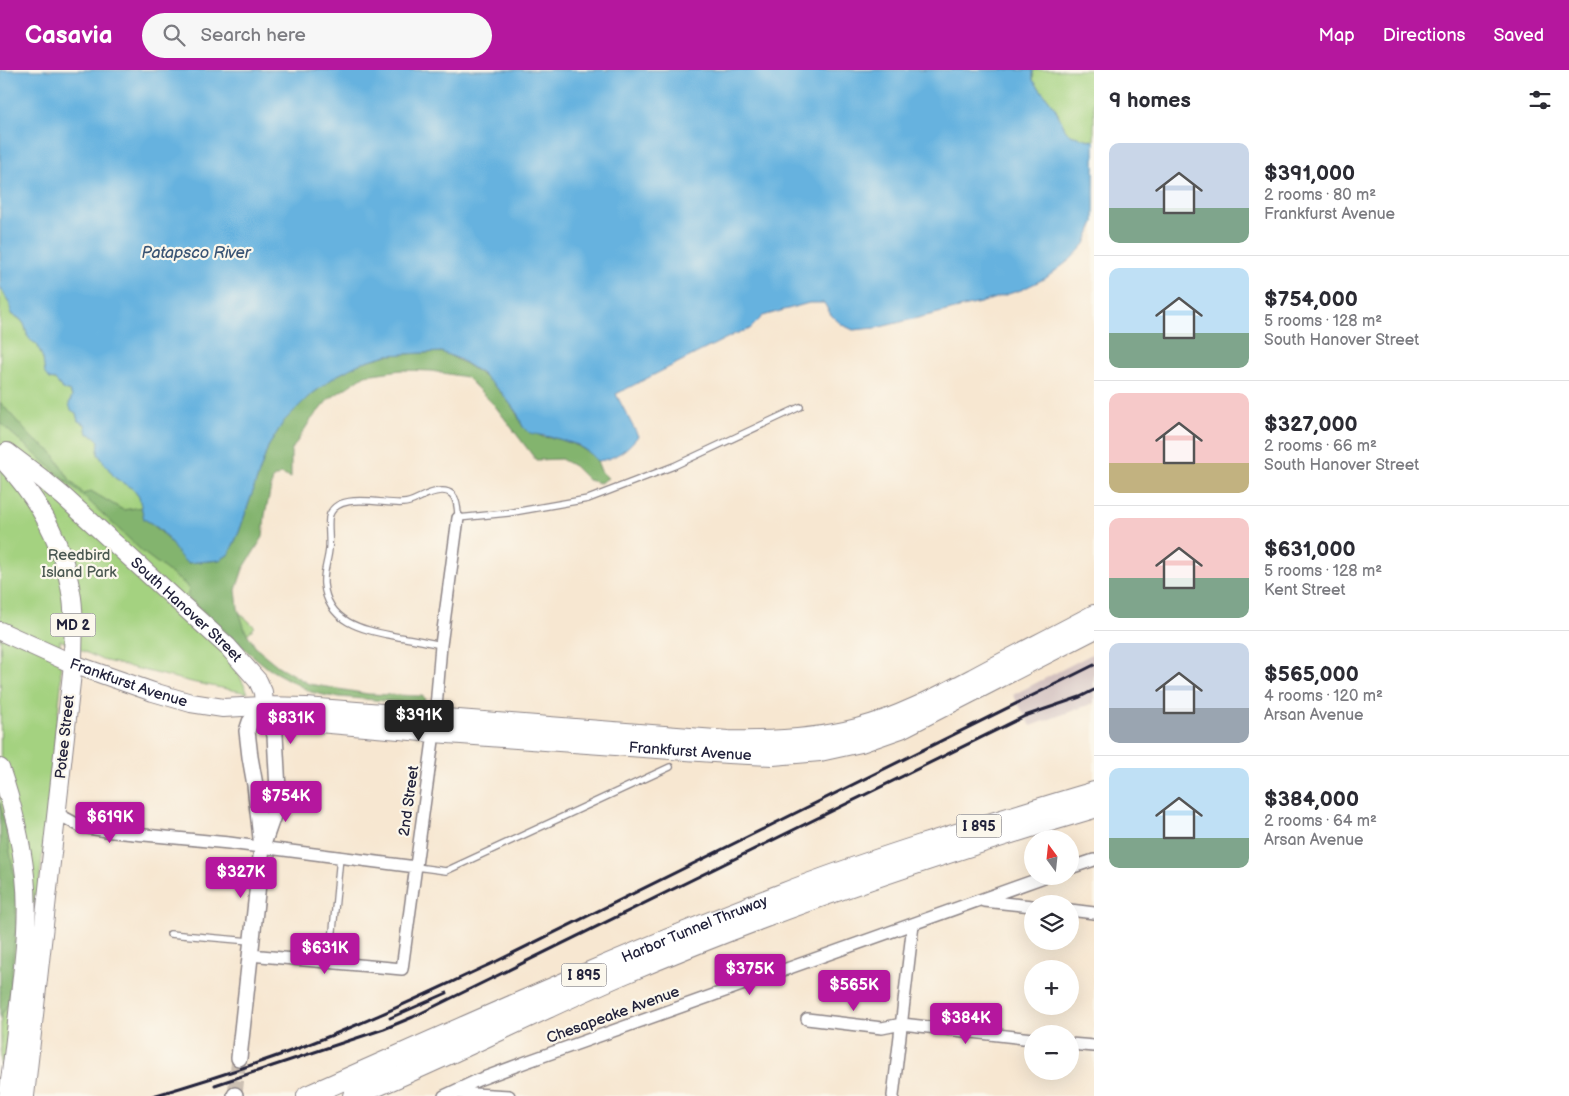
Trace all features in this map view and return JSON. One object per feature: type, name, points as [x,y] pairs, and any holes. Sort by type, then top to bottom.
[{"type":"highway","name":"Harbor Tunnel Thruway","points":[[307,1096],[619,960],[781,894],[956,834],[1094,792]]},
{"type":"highway","name":"Harbor Tunnel Thruway","points":[[353,1096],[406,1075],[530,1015],[623,974],[715,937],[961,848],[1094,808]]},
{"type":"highway","points":[[368,1096],[406,1075]]},
{"type":"main road","name":"South Hanover Street","points":[[0,447],[64,497],[228,646],[258,681],[263,692],[264,706],[275,735],[278,790],[275,810],[262,847]]},
{"type":"main road","name":"Potee Street","points":[[0,457],[29,490],[42,510],[58,542],[68,572],[72,600],[72,664],[25,1096]]},
{"type":"main road","name":"Frankfurst Avenue","points":[[434,726],[728,740],[774,741],[819,736],[858,728],[896,715],[945,692],[1094,614]]},
{"type":"main road","name":"Frankfurst Avenue","points":[[0,631],[72,664],[153,692],[223,708],[264,706],[313,708],[434,726],[728,754],[773,756],[820,752],[861,743],[901,729],[1094,630]]},
{"type":"main road","name":"South Hanover Street","points":[[239,1058],[262,847],[247,731],[250,722],[264,706]]},
{"type":"main road","points":[[0,768],[19,834],[25,876],[27,912],[8,1096]]},
{"type":"main road","points":[[256,789],[278,790]]},
{"type":"street","name":"2nd Street","points":[[330,962],[402,968],[434,726],[441,645],[458,518]]},
{"type":"street","points":[[56,813],[82,827],[113,832],[262,847],[416,867]]},
{"type":"street","points":[[1079,865],[1094,860]]},
{"type":"street","name":"Chesapeake Avenue","points":[[448,1094],[478,1080],[526,1062],[1024,884]]},
{"type":"street","points":[[980,900],[1024,905]]},
{"type":"street","points":[[1079,911],[1094,913]]},
{"type":"street","points":[[893,1096],[913,924]]},
{"type":"street","points":[[251,948],[330,962]]},
{"type":"street","points":[[807,1019],[882,1028],[902,1024],[1024,1038]]},
{"type":"street","points":[[1079,1045],[1094,1046]]},
{"type":"street","points":[[448,1094],[509,1096]]},
{"type":"lane","points":[[441,645],[376,633],[357,627],[340,617],[332,609],[326,596],[324,582],[329,549],[328,518],[338,505],[349,501],[402,503],[438,491],[446,491],[456,499],[458,518],[508,513],[588,499],[674,466],[800,407]]},
{"type":"lane","points":[[416,867],[446,871],[670,767]]},
{"type":"lane","points":[[330,962],[340,857]]},
{"type":"lane","points":[[170,934],[251,948]]},
{"type":"shaded area","points":[[1094,653],[1094,703],[1031,726],[1013,695]]},
{"type":"green space","points":[[1033,70],[1094,70],[1094,141],[1070,135],[1066,131],[1055,108],[1033,80]]},
{"type":"green space","name":"Reedbird Island Park","points":[[0,286],[10,305],[11,314],[23,322],[27,336],[40,347],[49,379],[55,380],[63,389],[70,392],[72,396],[69,404],[76,413],[78,421],[85,424],[87,433],[99,441],[98,454],[115,478],[133,489],[139,497],[142,507],[187,563],[255,627],[224,655],[238,673],[248,693],[196,683],[102,660],[60,640],[61,686],[39,885],[1,1096]]},
{"type":"green space","points":[[441,352],[478,372],[500,391],[517,414],[523,427],[543,437],[559,439],[578,446],[592,455],[601,471],[608,478],[600,483],[588,480],[574,466],[561,459],[536,460],[495,406],[466,377],[431,371],[401,370],[365,375],[328,400],[310,421],[291,451],[291,478],[281,474],[273,478],[265,515],[263,537],[243,569],[236,590],[238,608],[245,630],[256,648],[278,666],[309,684],[368,694],[422,696],[425,698],[424,702],[420,704],[328,696],[311,692],[269,669],[187,596],[189,590],[185,584],[144,553],[90,502],[0,423],[0,402],[32,438],[52,452],[70,480],[84,494],[91,491],[123,510],[142,507],[144,519],[162,533],[187,563],[220,560],[229,554],[239,532],[268,447],[283,421],[308,397],[336,376],[363,362],[387,355]]},
{"type":"green space","points":[[0,803],[16,885],[16,924],[9,1002],[0,1018]]},
{"type":"water","name":"Patapsco River","points":[[0,70],[1033,70],[1033,80],[1055,108],[1066,131],[1070,135],[1094,141],[1094,222],[1085,244],[1071,259],[1046,278],[1021,290],[980,303],[876,328],[853,330],[841,324],[831,315],[824,303],[809,303],[763,316],[750,329],[735,334],[616,394],[638,436],[620,453],[603,460],[597,461],[578,445],[530,433],[523,427],[517,413],[502,393],[482,374],[459,359],[441,352],[387,355],[363,362],[336,376],[308,397],[284,421],[268,447],[239,532],[229,554],[220,560],[187,563],[162,532],[144,519],[139,497],[133,489],[115,478],[98,454],[99,441],[87,433],[85,424],[78,421],[76,413],[71,410],[69,404],[72,396],[70,392],[63,389],[55,380],[49,379],[45,374],[43,359],[37,344],[29,338],[22,322],[11,314],[10,305],[0,286]]},
{"type":"tunnel","points":[[235,1095],[239,1058]]},
{"type":"railway","points":[[153,1096],[280,1055],[408,1002],[497,961],[1094,665]]},
{"type":"railway","points":[[215,1085],[384,1029],[413,1017],[1025,716],[1080,697],[1094,690]]},
{"type":"railway","points":[[390,1018],[447,993]]}]
